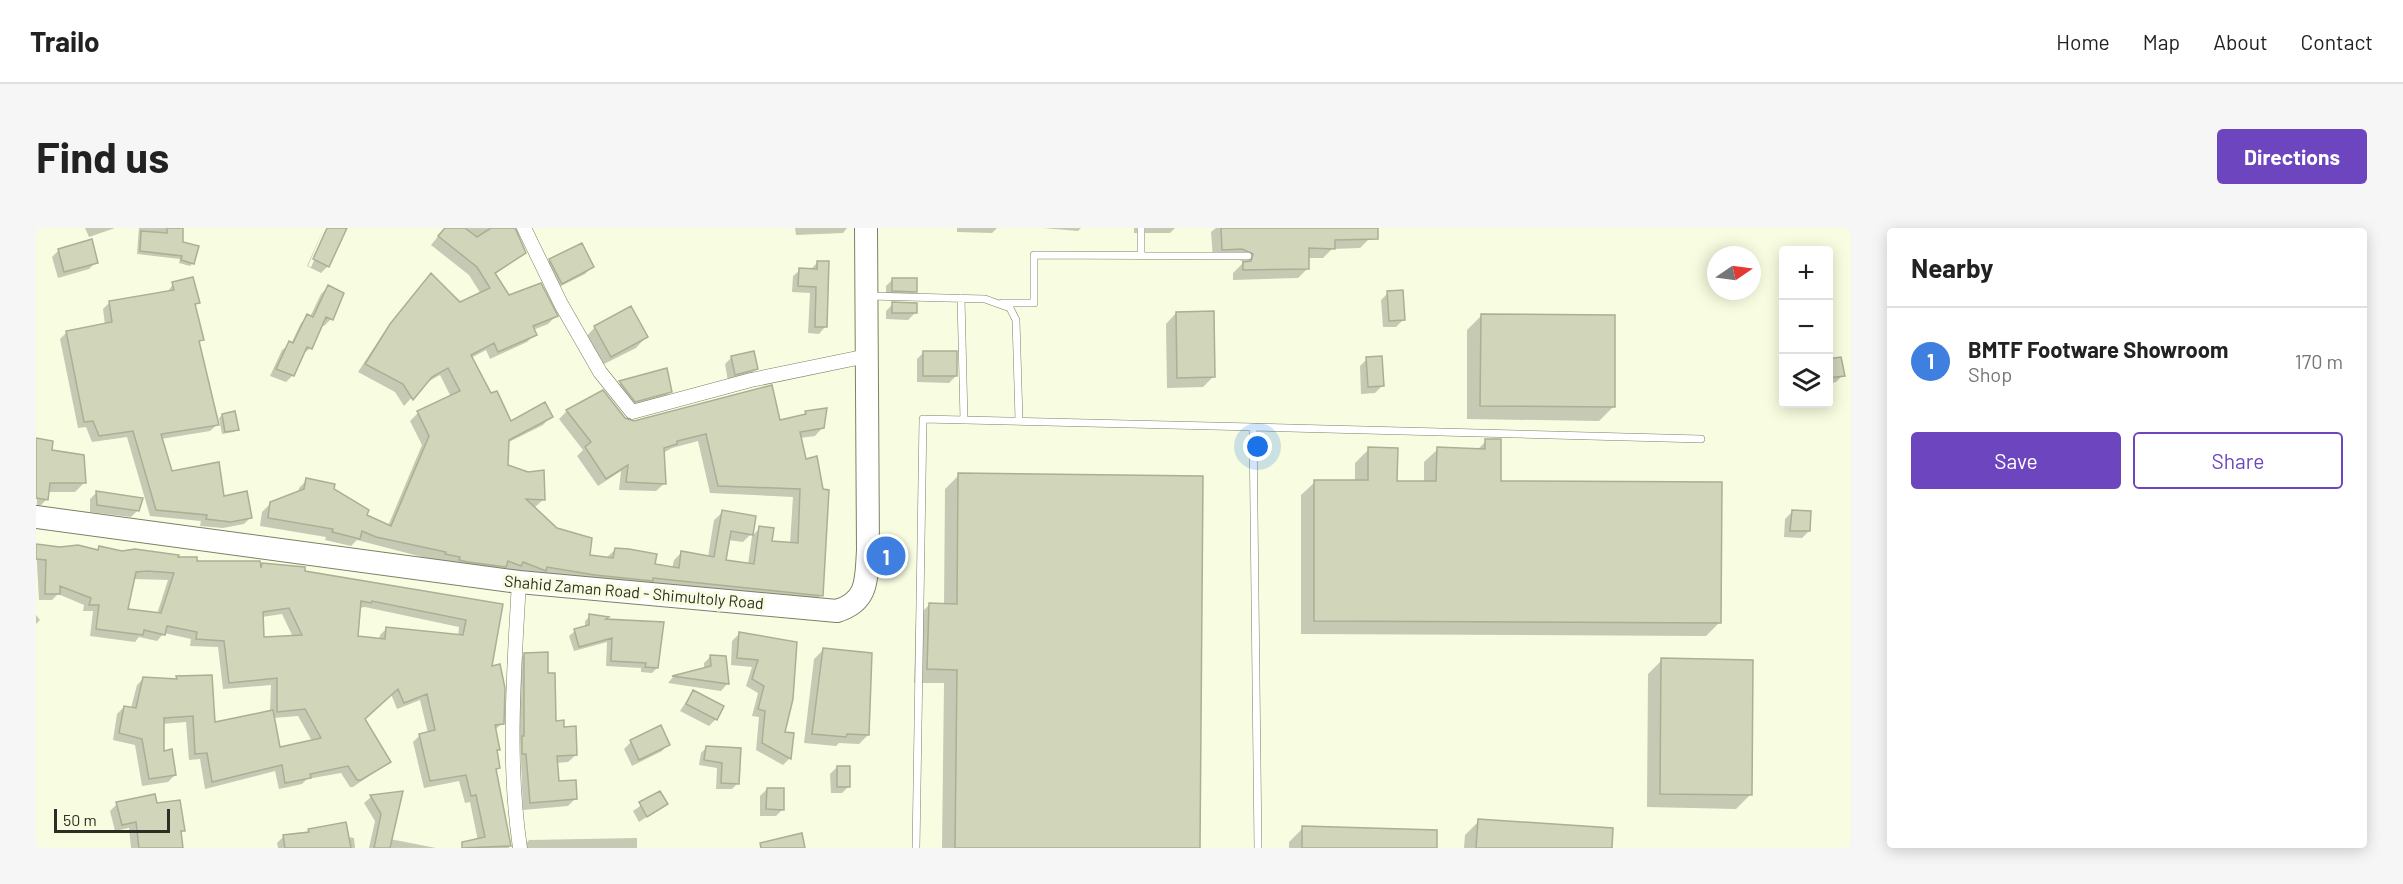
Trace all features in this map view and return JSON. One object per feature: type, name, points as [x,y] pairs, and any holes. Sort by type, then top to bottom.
[{"type":"main road","name":"Shahid Zaman Road - Shimultoly Road","points":[[36,517],[519,582],[837,611],[850,607],[859,601],[867,561],[866,228]]},
{"type":"street","points":[[524,228],[561,304],[600,372],[632,412],[751,380],[867,356]]},
{"type":"street","points":[[519,582],[512,698],[515,816],[520,848]]},
{"type":"lane","points":[[1141,228],[1141,255]]},
{"type":"lane","points":[[867,296],[985,299],[1002,303],[1034,303],[1034,255],[1248,256]]},
{"type":"lane","points":[[961,298],[964,420]]},
{"type":"lane","points":[[1002,303],[1010,308],[1016,320],[1019,420]]},
{"type":"lane","points":[[916,848],[923,419],[1701,439]]},
{"type":"lane","points":[[1253,427],[1258,848]]},
{"type":"building","points":[[167,228],[183,228],[183,242],[199,246],[194,264],[181,260],[182,256],[140,251],[141,231],[167,233]]},
{"type":"building","points":[[327,228],[347,228],[329,267],[313,259]]},
{"type":"building","points":[[445,228],[465,228],[477,237],[491,228],[515,228],[526,253],[495,273],[509,295],[541,283],[558,316],[533,326],[537,335],[498,352],[494,343],[471,355],[491,393],[497,391],[511,421],[545,402],[553,417],[509,440],[508,465],[528,472],[544,470],[545,500],[526,499],[557,528],[592,538],[590,555],[613,558],[615,548],[629,549],[657,554],[655,564],[679,568],[681,551],[714,557],[722,510],[756,516],[753,535],[731,531],[726,560],[754,564],[759,526],[774,528],[772,541],[798,543],[800,489],[718,486],[706,434],[677,441],[677,444],[664,448],[666,484],[626,482],[628,465],[606,479],[585,447],[591,442],[566,410],[603,390],[625,418],[634,421],[772,385],[780,420],[806,414],[805,411],[827,408],[824,428],[800,432],[806,459],[817,456],[823,489],[829,490],[823,596],[653,578],[653,581],[595,575],[547,567],[546,571],[523,562],[521,566],[508,561],[506,567],[468,562],[459,560],[460,557],[445,554],[446,552],[376,537],[362,531],[360,539],[332,532],[333,529],[268,518],[270,502],[304,489],[306,478],[335,484],[334,489],[369,510],[367,515],[391,526],[429,436],[417,411],[460,391],[448,368],[432,377],[413,400],[403,384],[365,364],[390,324],[431,273],[460,302],[490,288],[477,267],[438,236]]},
{"type":"building","points":[[1221,228],[1378,228],[1378,239],[1335,240],[1335,249],[1309,248],[1309,269],[1243,270],[1243,262],[1251,261],[1253,254],[1242,249],[1222,250]]},
{"type":"building","points":[[92,239],[98,263],[64,272],[58,249]]},
{"type":"building","points":[[582,243],[594,267],[562,284],[549,259]]},
{"type":"building","points":[[817,261],[829,261],[827,327],[815,327],[816,287],[798,286],[799,268],[817,269]]},
{"type":"building","points":[[193,277],[200,303],[195,304],[204,340],[199,341],[219,425],[161,434],[172,471],[219,462],[224,496],[247,491],[252,518],[231,522],[206,519],[207,515],[156,510],[133,431],[99,436],[93,421],[84,422],[66,331],[112,322],[109,301],[174,290],[172,282]]},
{"type":"building","points":[[892,278],[917,278],[917,292],[892,291]]},
{"type":"building","points":[[328,285],[344,293],[333,320],[326,317],[312,349],[307,347],[294,376],[276,369],[289,341],[293,343],[307,314],[313,317]]},
{"type":"building","points":[[1403,290],[1405,320],[1389,321],[1387,291]]},
{"type":"building","points":[[892,302],[917,303],[917,313],[892,313]]},
{"type":"building","points":[[631,306],[648,337],[611,357],[594,326]]},
{"type":"building","points":[[1214,311],[1215,377],[1177,378],[1176,312]]},
{"type":"building","points":[[1481,314],[1615,315],[1615,407],[1480,406]]},
{"type":"building","points":[[754,351],[758,369],[735,375],[731,356]]},
{"type":"building","points":[[923,351],[957,351],[957,376],[923,376]]},
{"type":"building","points":[[1382,356],[1384,386],[1368,387],[1366,357]]},
{"type":"building","points":[[1841,357],[1845,376],[1833,377],[1833,358]]},
{"type":"building","points":[[667,368],[672,392],[635,402],[619,381]]},
{"type":"building","points":[[235,411],[239,430],[225,432],[222,414]]},
{"type":"building","points":[[36,438],[53,441],[52,450],[84,455],[86,483],[50,483],[48,500],[36,498]]},
{"type":"building","points":[[1485,439],[1501,439],[1501,481],[1722,482],[1721,623],[1314,621],[1314,480],[1368,480],[1368,447],[1398,448],[1397,481],[1436,481],[1437,447],[1485,449]]},
{"type":"building","points":[[958,473],[1203,476],[1200,848],[955,848],[957,670],[927,669],[929,603],[957,604]]},
{"type":"building","points":[[96,491],[143,498],[139,511],[97,505]]},
{"type":"building","points":[[1792,510],[1811,511],[1810,531],[1790,531]]},
{"type":"building","points":[[36,544],[60,547],[78,545],[98,550],[99,546],[122,551],[135,549],[179,555],[178,557],[197,557],[197,561],[260,561],[261,568],[262,563],[305,567],[305,571],[503,604],[492,666],[500,664],[505,688],[504,724],[495,725],[500,750],[497,750],[500,768],[496,769],[511,846],[462,848],[462,842],[485,837],[476,795],[471,796],[466,775],[430,781],[419,734],[435,730],[427,694],[404,703],[398,689],[365,719],[391,762],[361,780],[357,780],[348,766],[310,774],[311,778],[285,783],[282,765],[212,782],[207,753],[195,754],[193,716],[164,718],[164,751],[172,749],[176,775],[149,779],[142,739],[119,733],[124,706],[136,708],[143,677],[177,679],[176,676],[212,675],[215,722],[273,710],[280,747],[321,738],[305,709],[277,712],[277,678],[229,683],[224,641],[196,639],[197,632],[167,626],[165,635],[144,630],[143,635],[96,629],[99,605],[89,605],[91,598],[60,586],[60,594],[45,594],[46,560],[36,559]],"holes":[[[136,572],[174,573],[161,613],[128,609]],[[361,601],[371,603],[372,601],[466,620],[463,635],[386,627],[385,639],[358,636]],[[289,608],[302,635],[264,637],[263,612]]]},
{"type":"building","points":[[589,614],[609,617],[606,619],[664,622],[658,668],[645,667],[646,663],[611,661],[612,638],[579,647],[574,629],[589,625]]},
{"type":"building","points":[[739,632],[797,642],[793,699],[785,732],[794,733],[791,759],[762,743],[765,711],[758,709],[764,686],[752,679],[758,660],[737,658]]},
{"type":"building","points":[[823,648],[872,653],[869,735],[847,734],[846,737],[812,734]]},
{"type":"building","points":[[548,652],[548,673],[555,673],[556,721],[564,720],[564,727],[576,726],[577,755],[557,756],[559,781],[576,780],[577,799],[530,803],[526,754],[522,754],[524,653]]},
{"type":"building","points":[[710,655],[726,656],[729,684],[672,676],[711,666]]},
{"type":"building","points":[[1661,658],[1753,660],[1752,795],[1660,794]]},
{"type":"building","points":[[693,690],[724,706],[717,720],[686,704]]},
{"type":"building","points":[[661,725],[670,745],[639,760],[630,740]]},
{"type":"building","points":[[706,746],[741,748],[739,784],[721,783],[722,763],[704,760]]},
{"type":"building","points":[[837,766],[850,766],[850,787],[837,787]]},
{"type":"building","points":[[767,788],[784,788],[784,810],[766,809]]},
{"type":"building","points":[[403,791],[390,848],[374,848],[381,814],[370,795]]},
{"type":"building","points":[[660,791],[668,804],[647,817],[639,802]]},
{"type":"building","points":[[155,794],[157,803],[180,800],[185,831],[181,831],[183,848],[139,848],[136,822],[122,825],[116,802]]},
{"type":"building","points":[[1478,819],[1613,828],[1612,848],[1476,848]]},
{"type":"building","points":[[346,822],[351,848],[285,848],[283,835],[309,832],[308,829]]},
{"type":"building","points":[[1302,826],[1437,830],[1437,848],[1302,848]]},
{"type":"building","points":[[802,833],[805,848],[761,848],[760,843]]},
{"type":"place","name":"BMTF Footware Showroom","points":[[886,556]]}]
